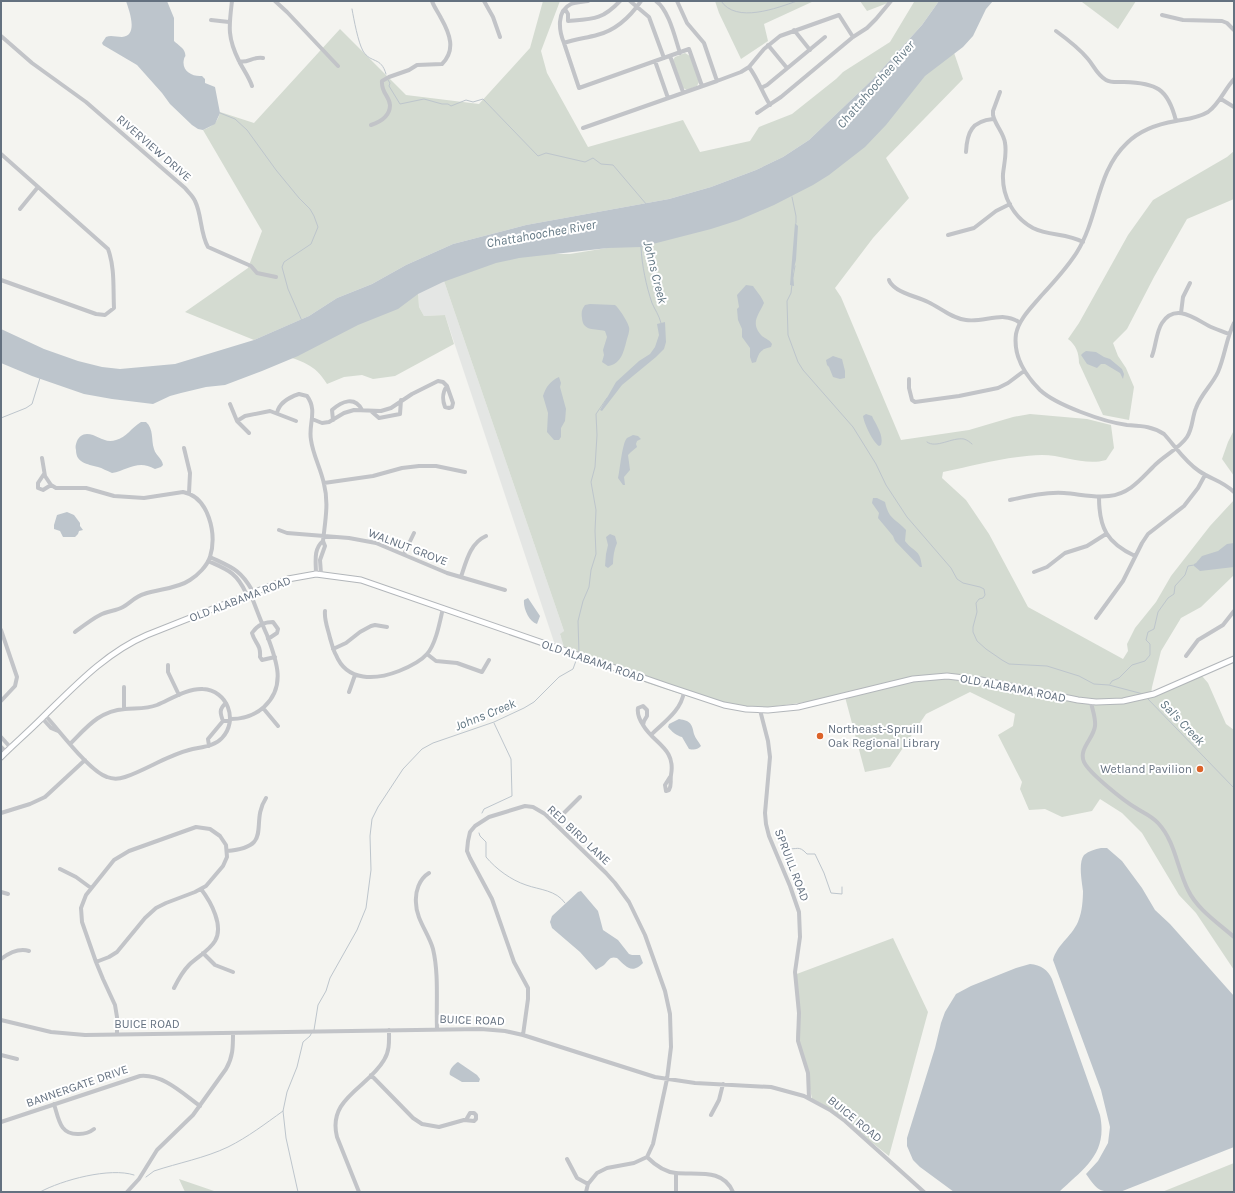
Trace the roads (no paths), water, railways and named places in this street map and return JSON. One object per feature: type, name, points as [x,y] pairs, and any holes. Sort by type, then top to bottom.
[{"type":"main road","name":"OLD ALABAMA ROAD","points":[[1,757],[91,671],[124,646],[147,635],[288,580],[319,574],[361,580],[684,692],[724,705],[760,710],[777,710],[798,707],[913,679],[947,676],[981,680],[1091,702],[1123,701],[1154,694],[1234,659]]},
{"type":"street","points":[[232,1],[229,22],[230,38],[239,61],[252,86]]},
{"type":"street","points":[[275,1],[338,66]]},
{"type":"street","points":[[371,125],[380,122],[388,114],[390,105],[382,89],[382,81],[409,70],[417,65],[442,64],[448,58],[451,50],[449,35],[432,1]]},
{"type":"street","points":[[484,1],[500,36]]},
{"type":"street","points":[[588,1],[571,4],[565,9],[559,25],[579,88],[689,50],[702,86]]},
{"type":"street","points":[[565,9],[568,14],[568,22],[592,19],[608,13],[620,1]]},
{"type":"street","points":[[630,1],[649,18],[664,58]]},
{"type":"street","points":[[564,42],[578,38],[596,36],[618,27],[626,20],[641,1]]},
{"type":"street","points":[[677,1],[687,23],[704,43],[717,81]]},
{"type":"street","points":[[758,113],[781,97],[876,19],[891,1]]},
{"type":"street","points":[[659,2],[669,21],[680,53]]},
{"type":"street","points":[[1162,15],[1183,20],[1222,21],[1227,23],[1234,30]]},
{"type":"street","points":[[583,128],[741,72],[749,68],[768,45],[780,36],[794,30],[839,16],[853,37]]},
{"type":"street","points":[[211,20],[229,22]]},
{"type":"street","points":[[794,30],[810,50]]},
{"type":"street","points":[[1056,31],[1078,48],[1105,80],[1115,82],[1143,83],[1159,90],[1171,103],[1176,121]]},
{"type":"street","name":"RIVERVIEW DRIVE","points":[[1,36],[32,63],[86,102],[185,188],[195,200],[199,212],[204,241],[208,247],[251,266],[257,273],[276,276]]},
{"type":"street","points":[[760,88],[767,85],[824,37]]},
{"type":"street","points":[[768,45],[787,68]]},
{"type":"street","points":[[670,56],[683,92]]},
{"type":"street","points":[[239,61],[243,62],[254,58],[263,58]]},
{"type":"street","points":[[655,61],[668,98]]},
{"type":"street","points":[[749,68],[758,80],[760,88],[770,105]]},
{"type":"street","points":[[1234,79],[1221,99],[1213,108],[1202,115],[1191,119],[1157,125],[1141,132],[1128,141],[1117,153],[1105,174],[1093,218],[1083,242],[1066,268],[1026,314],[1020,323],[1016,334],[1018,359],[1024,371],[1042,391],[1059,403],[1074,409],[1114,422],[1154,428],[1164,434],[1191,465],[1205,475],[1222,482],[1234,492]]},
{"type":"street","points":[[1000,92],[993,111],[993,119],[1005,143],[1006,152],[1003,181],[1010,204],[1019,218],[1033,228],[1048,233],[1070,236],[1083,242]]},
{"type":"street","points":[[1221,99],[1234,107]]},
{"type":"street","points":[[966,152],[967,138],[972,129],[982,121],[993,119]]},
{"type":"street","points":[[1,154],[108,249],[112,260],[113,269],[114,308],[105,315],[96,314],[1,280]]},
{"type":"street","points":[[20,209],[38,187]]},
{"type":"street","points":[[948,235],[974,228],[996,211],[1010,204]]},
{"type":"street","points":[[889,280],[891,285],[896,289],[929,302],[957,318],[974,321],[1005,317],[1014,319],[1020,323]]},
{"type":"street","points":[[1181,313],[1183,297],[1190,283]]},
{"type":"street","points":[[1152,356],[1162,323],[1170,316],[1181,313],[1229,334]]},
{"type":"street","points":[[1010,500],[1033,494],[1049,493],[1099,497],[1117,495],[1141,481],[1158,461],[1176,447],[1188,435],[1198,402],[1217,374],[1229,334],[1234,323]]},
{"type":"street","points":[[909,379],[909,388],[914,401],[959,396],[998,388],[1008,383],[1024,371]]},
{"type":"street","points":[[312,419],[322,423],[333,420],[349,411],[381,411],[391,408],[401,400],[438,381],[443,382],[447,386],[453,403],[452,407],[449,408],[445,407],[443,399],[447,386]]},
{"type":"street","points":[[277,413],[283,402],[296,395],[302,394],[307,396],[312,404],[314,412],[309,430],[311,442],[324,483],[327,502],[323,541],[316,553],[319,574]]},
{"type":"street","points":[[371,410],[379,418],[400,414],[401,400]]},
{"type":"street","points":[[333,420],[332,410],[338,404],[348,401],[356,402],[362,410]]},
{"type":"street","points":[[230,404],[237,420],[250,433]]},
{"type":"street","points":[[237,420],[245,416],[270,412],[277,413],[296,421]]},
{"type":"street","points":[[184,448],[190,473],[189,493]]},
{"type":"street","points":[[42,458],[44,474],[51,485],[56,488],[86,488],[114,496],[144,498],[183,492],[189,493],[196,497],[203,505],[212,527],[213,537],[209,559],[201,571],[189,581],[142,594],[123,607],[101,614],[75,632]]},
{"type":"street","points":[[324,483],[367,477],[402,468],[419,466],[436,466],[465,472]]},
{"type":"street","points":[[44,474],[38,483],[38,488],[43,490],[51,485]]},
{"type":"street","points":[[1096,618],[1123,581],[1148,534],[1189,500],[1205,475]]},
{"type":"street","points":[[1099,497],[1100,516],[1106,534],[1117,546],[1136,556]]},
{"type":"street","name":"WALNUT GROVE","points":[[279,530],[287,533],[366,541],[404,554],[433,568],[505,590]]},
{"type":"street","points":[[404,554],[414,533]]},
{"type":"street","points":[[1034,572],[1047,567],[1065,552],[1087,546],[1106,534]]},
{"type":"street","points":[[461,577],[469,553],[479,541],[486,536]]},
{"type":"street","points":[[209,559],[245,583],[246,593],[251,595],[275,657],[278,669],[277,685],[270,700],[263,708],[248,717],[223,721],[208,739],[209,746]]},
{"type":"street","points":[[325,611],[325,618],[333,649],[341,664],[356,675],[367,678],[386,676],[414,664],[427,654],[431,647],[443,608]]},
{"type":"street","points":[[1186,656],[1198,640],[1223,625],[1234,611]]},
{"type":"street","points":[[268,639],[277,633],[278,629],[273,622],[262,623],[255,628],[252,633],[261,649],[260,657],[262,660],[275,657]]},
{"type":"street","points":[[333,649],[346,643],[360,632],[371,626],[375,625],[387,627]]},
{"type":"street","points":[[1,630],[17,676],[15,686],[1,701]]},
{"type":"street","points":[[427,654],[436,661],[457,663],[482,672],[489,660]]},
{"type":"street","points":[[168,665],[168,672],[179,696]]},
{"type":"street","points":[[348,692],[356,675]]},
{"type":"street","points":[[124,687],[124,709]]},
{"type":"street","points":[[43,717],[52,728],[59,731],[70,744],[96,771],[104,776],[121,778],[179,753],[209,746],[221,739],[226,733],[230,720],[230,712],[220,695],[209,690],[196,689],[151,707],[110,711],[89,725],[70,744]]},
{"type":"street","points":[[651,735],[679,707],[684,692]]},
{"type":"street","points":[[1091,702],[1095,726],[1093,734],[1083,752],[1082,757],[1084,762],[1105,784],[1130,804],[1150,816],[1162,827],[1173,849],[1191,896],[1234,937]]},
{"type":"street","points":[[223,721],[220,713],[221,707],[226,703]]},
{"type":"street","points":[[263,708],[278,726]]},
{"type":"street","name":"SPRUILL ROAD","points":[[760,710],[768,741],[770,757],[765,813],[766,824],[769,836],[799,912],[800,937],[795,972],[799,1013],[798,1041],[808,1073],[809,1098]]},
{"type":"street","points":[[643,725],[670,755],[672,768],[670,776]]},
{"type":"street","points":[[1,738],[11,748]]},
{"type":"street","points":[[1,747],[6,752]]},
{"type":"street","points":[[1,812],[30,804],[46,797],[85,760]]},
{"type":"street","points":[[554,823],[580,797]]},
{"type":"street","points":[[227,850],[246,847],[256,840],[259,834],[260,810],[266,798]]},
{"type":"street","name":"RED BIRD LANE","points":[[523,1035],[528,988],[514,962],[492,899],[478,876],[467,851],[470,832],[478,823],[489,817],[522,806],[529,806],[538,810],[554,823],[615,883],[629,902],[640,924],[664,991],[670,1014],[672,1048],[653,1144],[647,1157]]},
{"type":"street","points":[[96,962],[117,952],[145,918],[156,908],[201,889],[211,881],[223,866],[227,857],[227,850],[224,840],[216,832],[203,827],[191,828],[122,854],[114,860],[91,888],[83,901],[81,914],[82,922],[96,962],[115,1005],[117,1035]]},
{"type":"street","points":[[60,869],[76,877],[91,888]]},
{"type":"street","points":[[430,879],[427,874],[418,885],[416,904],[435,958],[437,1029]]},
{"type":"street","points":[[174,988],[185,970],[214,942],[218,930],[211,904],[201,889]]},
{"type":"street","points":[[1,892],[8,894]]},
{"type":"street","points":[[1,959],[11,953],[21,950],[29,951]]},
{"type":"street","points":[[203,953],[214,965],[233,972]]},
{"type":"street","name":"BUICE ROAD","points":[[1,1020],[29,1028],[57,1033],[84,1035],[233,1034],[437,1029],[491,1029],[505,1031],[523,1035],[644,1074],[667,1079],[695,1083],[770,1087],[794,1092],[809,1098],[845,1121],[924,1192]]},
{"type":"street","points":[[359,1192],[337,1138],[335,1123],[337,1113],[342,1104],[371,1075],[387,1055],[389,1046],[389,1030]]},
{"type":"street","points":[[127,1192],[139,1179],[157,1150],[189,1120],[230,1063],[233,1051],[233,1034]]},
{"type":"street","points":[[1,1055],[17,1059]]},
{"type":"street","name":"BANNERGATE DRIVE","points":[[1,1122],[134,1077],[146,1075],[164,1080],[200,1106]]},
{"type":"street","points":[[371,1075],[413,1118],[422,1124],[432,1127],[442,1127],[466,1120]]},
{"type":"street","points":[[711,1115],[720,1100],[723,1084]]},
{"type":"street","points":[[54,1104],[62,1126],[67,1132],[73,1134],[86,1134],[94,1129]]},
{"type":"street","points":[[586,1192],[588,1184],[594,1176],[601,1171],[607,1168],[634,1163],[647,1157],[660,1168],[676,1173],[690,1172],[715,1175],[724,1178],[733,1192]]},
{"type":"street","points":[[567,1159],[577,1178],[588,1184]]},
{"type":"street","points":[[676,1173],[676,1192]]},
{"type":"water","points":[[126,1],[167,1],[174,18],[174,41],[184,51],[184,67],[191,74],[202,76],[205,79],[205,83],[215,87],[220,113],[215,124],[203,130],[192,125],[170,104],[137,65],[103,45],[102,43],[106,37],[127,36],[130,32],[132,22]]},
{"type":"water","name":"Chattahoochee River","points":[[939,1],[993,1],[986,9],[973,36],[963,47],[925,76],[886,125],[865,147],[829,175],[813,185],[774,205],[739,220],[711,229],[641,247],[608,248],[519,258],[496,263],[443,282],[418,294],[398,309],[358,325],[298,356],[262,371],[225,385],[206,387],[170,396],[153,404],[84,394],[32,376],[1,363],[1,329],[44,349],[78,361],[102,367],[120,369],[175,364],[254,340],[309,316],[337,298],[372,284],[406,265],[453,244],[526,225],[669,199],[711,187],[756,170],[783,157],[809,140],[872,80],[922,25]]},
{"type":"water","points":[[795,223],[798,226],[796,260],[793,272],[794,286],[790,285]]},
{"type":"water","points":[[746,285],[753,286],[764,303],[756,320],[756,327],[762,336],[772,344],[771,347],[761,352],[756,362],[752,363],[750,348],[742,337],[742,329],[738,320],[737,309],[739,307],[737,295]]},
{"type":"water","points":[[585,305],[615,305],[621,312],[628,325],[629,331],[622,356],[613,365],[608,366],[602,362],[604,355],[603,350],[607,337],[605,331],[590,329],[585,326],[583,322],[582,309]]},
{"type":"water","points":[[665,322],[666,342],[664,349],[622,385],[602,411],[600,410],[616,382],[639,361],[650,354],[655,347],[659,335],[657,324]]},
{"type":"water","points":[[1086,351],[1096,352],[1110,359],[1122,369],[1124,374],[1123,379],[1120,373],[1105,364],[1101,364],[1097,368],[1087,364],[1081,355]]},
{"type":"water","points":[[833,356],[842,359],[845,378],[840,379],[833,377],[826,360]]},
{"type":"water","points":[[559,377],[566,409],[565,421],[561,428],[561,437],[559,440],[554,440],[547,432],[548,413],[543,396],[553,380]]},
{"type":"water","points":[[866,414],[872,416],[879,430],[882,441],[881,445],[879,446],[876,444],[867,427],[863,416]]},
{"type":"water","points":[[141,422],[146,422],[149,425],[154,449],[163,465],[161,467],[155,469],[149,466],[138,465],[112,473],[100,467],[83,462],[78,458],[76,454],[76,445],[82,435],[91,434],[104,440],[112,441],[120,439]]},
{"type":"water","points":[[633,435],[638,436],[641,439],[637,441],[637,447],[628,455],[630,470],[624,477],[625,485],[623,485],[618,478],[622,451],[627,438]]},
{"type":"water","points":[[873,498],[877,498],[885,502],[891,516],[906,530],[905,541],[920,557],[922,567],[920,567],[895,541],[893,536],[878,518],[879,513],[872,503]]},
{"type":"water","points":[[67,512],[74,515],[83,530],[79,531],[75,537],[63,537],[60,531],[54,529],[57,515]]},
{"type":"water","points":[[610,534],[615,536],[617,543],[613,564],[608,568],[605,566],[608,545],[606,537]]},
{"type":"water","points":[[1234,543],[1234,567],[1200,571],[1194,566],[1194,564],[1202,556],[1218,551],[1227,544]]},
{"type":"water","points":[[528,598],[540,616],[537,624],[531,621],[526,611],[524,600]]},
{"type":"water","points":[[679,719],[692,725],[695,736],[701,746],[694,750],[689,749],[682,737],[678,736],[668,727],[669,724]]},
{"type":"water","points":[[1101,848],[1107,848],[1122,861],[1142,888],[1155,910],[1170,924],[1234,996],[1234,1147],[1120,1192],[1103,1191],[1093,1184],[1086,1174],[1098,1161],[1108,1143],[1110,1127],[1101,1090],[1053,960],[1058,949],[1077,925],[1080,916],[1083,894],[1081,873],[1082,858],[1088,852]]},
{"type":"water","points":[[581,891],[598,911],[603,930],[618,940],[629,954],[640,955],[643,963],[639,967],[632,969],[629,968],[617,958],[613,958],[596,970],[580,952],[552,928],[550,922],[552,916],[578,892]]},
{"type":"water","points":[[1030,964],[1044,968],[1052,979],[1100,1115],[1102,1129],[1097,1150],[1085,1167],[1059,1192],[954,1192],[920,1167],[913,1160],[907,1146],[907,1138],[935,1048],[941,1023],[945,1012],[956,994],[971,986]]},
{"type":"water","points":[[458,1062],[477,1075],[480,1079],[479,1082],[462,1082],[450,1075],[452,1068]]},
{"type":"waterway","points":[[721,1],[728,8],[736,12],[746,13],[768,10],[797,1]]},
{"type":"waterway","points":[[352,9],[358,37],[363,51],[369,58],[379,62],[384,68],[386,74]]},
{"type":"waterway","points":[[388,80],[390,83],[389,86],[400,104],[424,99],[451,106],[466,100],[473,102],[483,99],[538,156],[546,153],[585,162],[593,158],[601,164],[613,165],[647,205]]},
{"type":"waterway","points":[[220,113],[235,119],[247,130],[276,170],[310,209],[314,216],[318,227],[311,244],[284,262],[282,267],[288,289],[302,321]]},
{"type":"waterway","points":[[792,197],[796,223]]},
{"type":"waterway","name":"Johns Creek","points":[[641,247],[643,268],[648,289],[652,303],[661,323]]},
{"type":"waterway","points":[[793,277],[795,266]]},
{"type":"waterway","points":[[792,284],[791,293],[787,301],[788,335],[798,362],[803,370],[853,427],[876,464],[886,485],[907,517],[951,568],[957,579],[963,583],[984,589],[985,595],[976,603],[977,612],[973,632],[977,641],[986,649],[1009,664],[1047,666],[1079,676],[1094,684],[1109,685],[1143,694]]},
{"type":"waterway","points":[[1,418],[32,404],[40,378]]},
{"type":"waterway","name":"Johns Creek","points":[[579,653],[578,621],[583,601],[589,587],[591,570],[596,554],[596,510],[591,482],[595,467],[597,435],[596,414],[607,398]]},
{"type":"waterway","points":[[927,442],[931,444],[939,444],[964,439],[972,444]]},
{"type":"waterway","points":[[1110,684],[1112,681],[1119,678],[1132,665],[1145,661],[1150,655],[1150,644],[1146,640],[1148,632],[1154,629],[1158,612],[1168,598],[1174,594],[1175,586],[1185,575],[1188,566],[1194,565]]},
{"type":"waterway","name":"Johns Creek","points":[[314,1030],[318,1005],[326,991],[330,978],[357,930],[366,908],[371,870],[370,836],[372,819],[378,807],[403,769],[422,749],[433,743],[494,722],[534,702],[559,677],[573,669],[577,658]]},
{"type":"waterway","name":"Sal's Creek","points":[[1147,698],[1234,788]]},
{"type":"waterway","points":[[482,813],[484,809],[512,796],[511,759],[494,723]]},
{"type":"waterway","points":[[479,833],[486,842],[486,857],[494,866],[520,883],[557,895],[565,903]]},
{"type":"waterway","points":[[787,848],[799,848],[807,854],[815,854],[831,893],[842,894],[842,887]]},
{"type":"waterway","name":"Johns Creek","points":[[298,1192],[286,1138],[283,1111],[287,1092],[297,1067],[303,1042],[312,1032]]},
{"type":"waterway","points":[[146,1177],[154,1171],[228,1147],[249,1135],[283,1111]]},
{"type":"waterway","points":[[40,1192],[49,1187],[86,1176],[112,1173],[134,1175]]},
{"type":"place","name":"Northeast-Spruill Oak Regional Library","points":[[820,736]]},
{"type":"place","name":"Wetland Pavilion","points":[[1200,769]]}]
